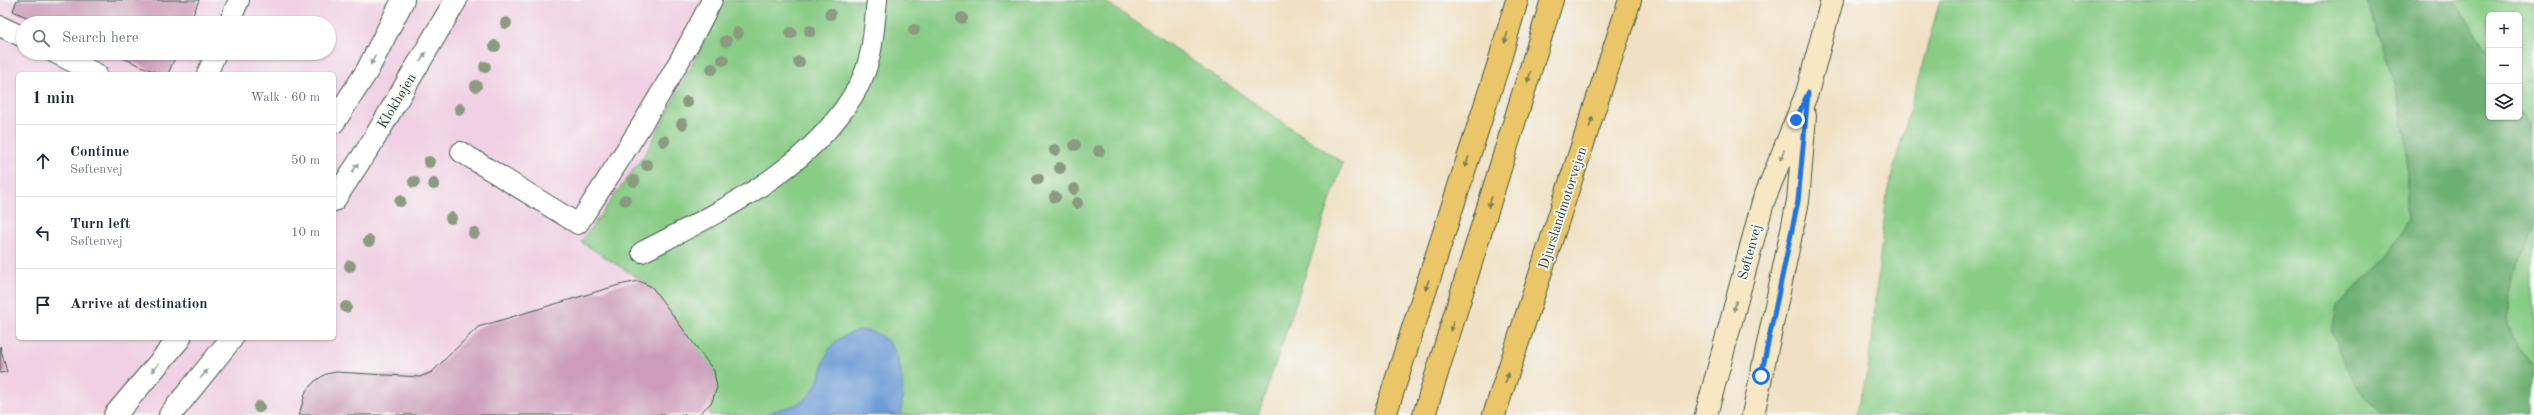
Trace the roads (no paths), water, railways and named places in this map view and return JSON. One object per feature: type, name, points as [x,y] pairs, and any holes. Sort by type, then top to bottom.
[{"type":"highway","points":[[1385,415],[1497,69],[1517,0]]},
{"type":"highway","points":[[1424,415],[1552,0]]},
{"type":"highway","name":"Djurslandmotorvejen","points":[[1494,415],[1630,0]]},
{"type":"main road","name":"Søftenvej","points":[[1706,415],[1763,202],[1808,93],[1832,0]]},
{"type":"main road","name":"Søftenvej","points":[[1753,415],[1798,201],[1808,93]]},
{"type":"street","points":[[336,119],[367,71],[403,0]]},
{"type":"street","name":"Klokhøjen","points":[[336,197],[371,144],[456,0]]},
{"type":"street","points":[[115,415],[178,340]]},
{"type":"street","points":[[170,415],[230,340]]},
{"type":"lane","points":[[232,16],[239,0]]},
{"type":"lane","points":[[461,152],[578,224],[637,134],[694,36],[712,0]]},
{"type":"lane","points":[[642,252],[734,204],[792,163],[831,126],[860,85],[873,40],[877,0]]},
{"type":"lane","points":[[0,26],[16,34]]},
{"type":"lane","points":[[69,60],[93,72]]},
{"type":"lane","points":[[208,72],[213,60]]},
{"type":"water","points":[[860,330],[875,333],[886,339],[893,349],[898,360],[901,374],[901,415],[766,415],[770,412],[796,405],[805,399],[819,380],[828,351],[835,343],[845,336]]}]
